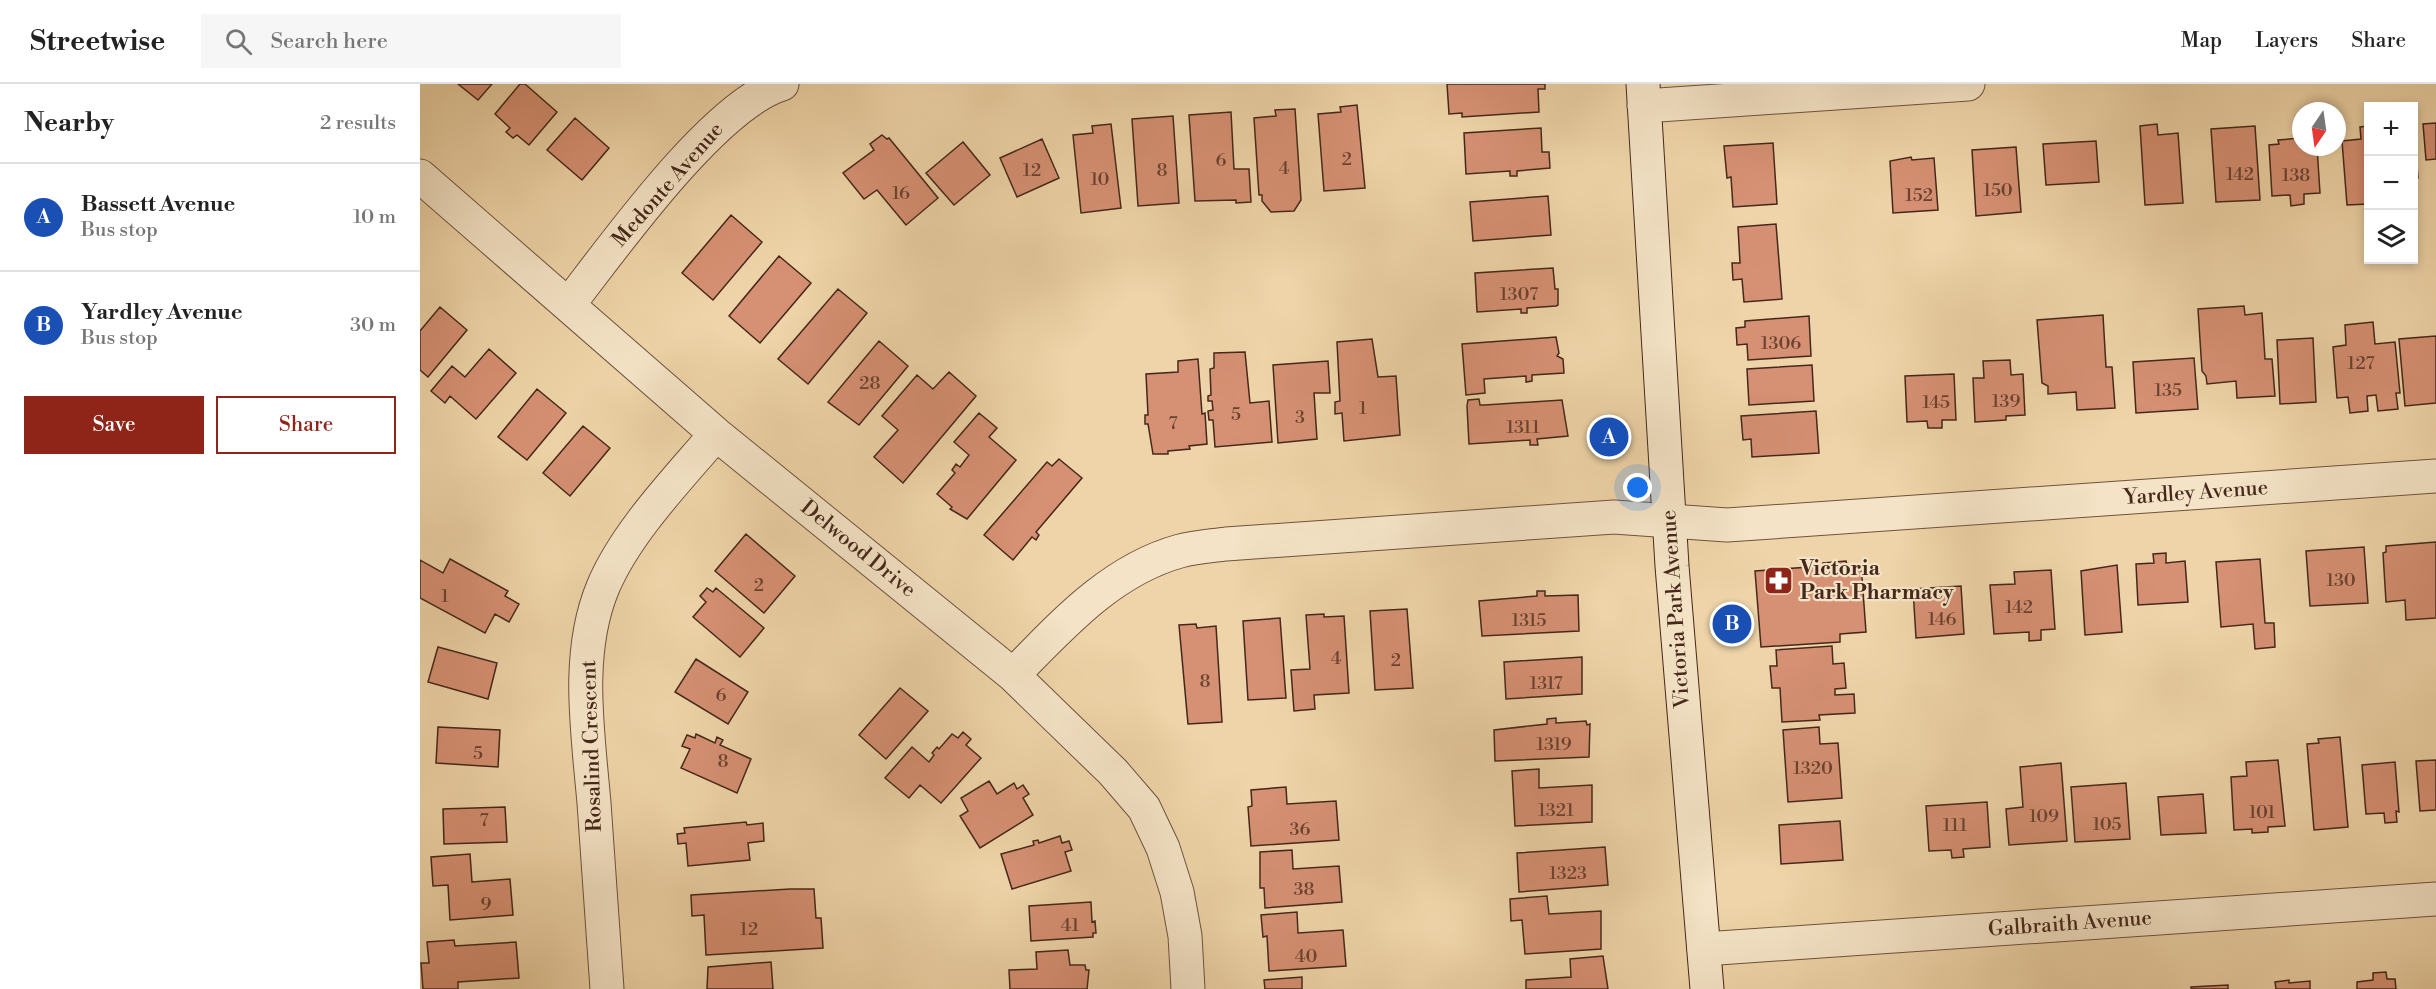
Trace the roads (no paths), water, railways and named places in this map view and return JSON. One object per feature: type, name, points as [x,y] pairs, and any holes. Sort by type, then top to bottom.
[{"type":"street","name":"Medonte Avenue","points":[[569,304],[694,150],[732,115],[766,89],[782,84]]},
{"type":"street","points":[[1643,95],[1968,84]]},
{"type":"street","name":"Victoria Park Avenue","points":[[1643,95],[1669,521],[1707,989]]},
{"type":"street","name":"Delwood Drive","points":[[420,176],[716,434],[1013,675],[1113,772],[1144,808],[1163,848],[1177,892],[1185,936],[1188,989]]},
{"type":"street","name":"Rosalind Crescent","points":[[607,989],[586,677],[592,622],[603,586],[616,561],[664,497],[716,434]]},
{"type":"street","name":"Yardley Avenue","points":[[1013,675],[1083,606],[1118,579],[1148,562],[1182,550],[1226,544],[1614,517],[1727,525],[2436,476]]},
{"type":"street","name":"Galbraith Avenue","points":[[1704,949],[2436,899]]},
{"type":"place","name":"Bassett Avenue","points":[[1609,437]]},
{"type":"place","name":"Victoria Park Pharmacy","points":[[1779,581]]},
{"type":"place","name":"Yardley Avenue","points":[[1732,624]]}]
